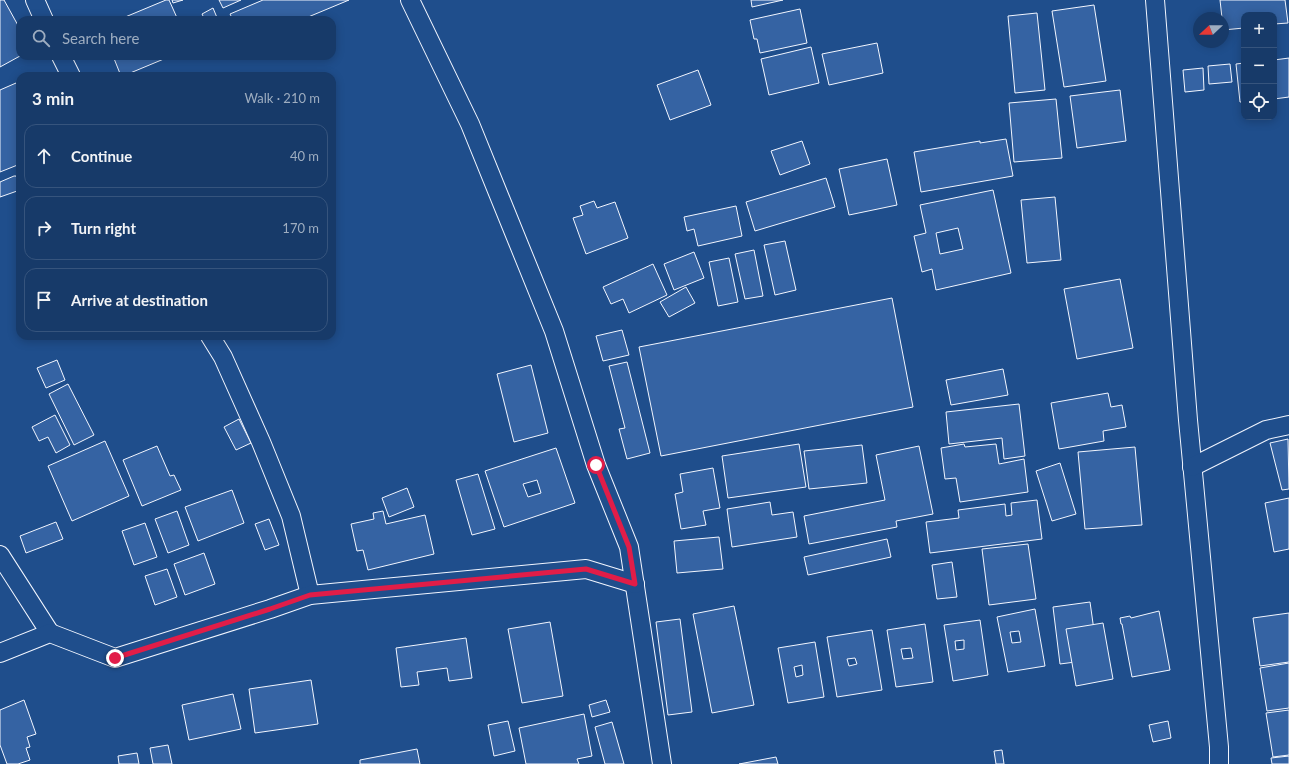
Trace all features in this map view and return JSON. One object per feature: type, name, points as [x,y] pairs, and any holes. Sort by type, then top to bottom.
[{"type":"street","points":[[35,0],[42,16]]},
{"type":"street","points":[[410,0],[470,124],[554,331],[596,465],[629,547],[662,764]]},
{"type":"street","points":[[1155,0],[1192,467],[1219,747],[1219,764]]},
{"type":"street","points":[[63,60],[69,72]]},
{"type":"street","points":[[212,340],[223,357],[291,516],[310,595]]},
{"type":"street","points":[[1192,467],[1266,430],[1289,425]]},
{"type":"street","points":[[0,554],[50,632],[115,658],[310,595],[586,569],[635,584]]},
{"type":"street","points":[[0,653],[50,632]]},
{"type":"building","points":[[0,0],[4,0],[16,22],[16,58],[0,67]]},
{"type":"building","points":[[169,0],[176,16],[128,16]]},
{"type":"building","points":[[172,0],[183,0],[173,3]]},
{"type":"building","points":[[219,0],[241,0],[223,8]]},
{"type":"building","points":[[263,0],[349,0],[311,16],[231,16],[230,14]]},
{"type":"building","points":[[751,0],[783,0],[752,7]]},
{"type":"building","points":[[1220,0],[1285,0],[1288,23],[1277,24],[1277,12],[1241,12],[1241,28],[1229,29],[1229,12],[1221,12]]},
{"type":"building","points":[[1094,5],[1106,81],[1064,87],[1052,11]]},
{"type":"building","points":[[213,8],[216,16],[203,16],[202,14]]},
{"type":"building","points":[[800,9],[807,43],[760,53],[757,39],[754,39],[750,20]]},
{"type":"building","points":[[1037,13],[1045,90],[1015,93],[1008,16]]},
{"type":"building","points":[[877,43],[883,73],[829,85],[822,54]]},
{"type":"building","points":[[811,47],[819,83],[769,95],[761,59]]},
{"type":"building","points":[[1289,58],[1289,97],[1277,99],[1277,60]]},
{"type":"building","points":[[115,60],[161,60],[133,72],[119,72]]},
{"type":"building","points":[[1241,63],[1241,102],[1240,102],[1236,64]]},
{"type":"building","points":[[1230,64],[1232,82],[1209,84],[1208,66]]},
{"type":"building","points":[[1203,68],[1204,90],[1185,92],[1183,70]]},
{"type":"building","points":[[698,70],[711,105],[670,120],[657,85]]},
{"type":"building","points":[[16,83],[16,166],[0,172],[0,90]]},
{"type":"building","points":[[1120,90],[1126,141],[1077,148],[1070,96]]},
{"type":"building","points":[[1056,99],[1062,158],[1014,162],[1009,103]]},
{"type":"building","points":[[1006,139],[1013,176],[921,192],[914,152],[980,141],[980,143]]},
{"type":"building","points":[[802,141],[810,164],[780,175],[771,151]]},
{"type":"building","points":[[887,159],[897,205],[849,215],[839,169]]},
{"type":"building","points":[[16,176],[16,191],[0,197],[0,182]]},
{"type":"building","points":[[826,178],[835,207],[755,231],[746,202]]},
{"type":"building","points":[[993,190],[1011,273],[936,290],[932,269],[922,272],[914,236],[926,233],[920,205]],"holes":[[[958,228],[963,249],[940,254],[936,233]]]},
{"type":"building","points":[[1055,197],[1061,260],[1027,263],[1021,200]]},
{"type":"building","points":[[594,201],[597,208],[615,202],[628,238],[586,254],[573,218],[583,215],[580,206]]},
{"type":"building","points":[[736,206],[742,236],[698,246],[694,229],[687,231],[684,217]]},
{"type":"building","points":[[785,241],[796,290],[775,295],[764,245]]},
{"type":"building","points":[[754,250],[763,296],[745,299],[735,254]]},
{"type":"building","points":[[694,252],[704,278],[674,290],[664,264]]},
{"type":"building","points":[[729,258],[738,302],[718,306],[709,262]]},
{"type":"building","points":[[653,264],[667,295],[629,313],[623,299],[611,304],[603,287]]},
{"type":"building","points":[[1120,279],[1133,348],[1077,359],[1064,289]]},
{"type":"building","points":[[686,287],[695,303],[669,317],[660,302]]},
{"type":"building","points":[[892,298],[913,407],[661,456],[639,347]]},
{"type":"building","points":[[622,330],[629,355],[603,361],[596,336]]},
{"type":"building","points":[[57,360],[65,380],[46,388],[37,368]]},
{"type":"building","points":[[627,362],[650,453],[627,459],[619,429],[625,428],[609,366]]},
{"type":"building","points":[[531,365],[548,433],[514,442],[497,374]]},
{"type":"building","points":[[1003,369],[1008,395],[951,405],[946,380]]},
{"type":"building","points":[[68,384],[94,435],[74,445],[49,394]]},
{"type":"building","points":[[1108,393],[1111,407],[1122,405],[1126,427],[1103,431],[1104,441],[1059,449],[1051,403]]},
{"type":"building","points":[[1019,404],[1025,456],[1004,459],[1002,438],[949,444],[946,412]]},
{"type":"building","points":[[55,415],[70,445],[56,453],[48,437],[39,441],[32,427]]},
{"type":"building","points":[[239,419],[251,443],[236,450],[224,427]]},
{"type":"building","points":[[1288,439],[1289,489],[1282,490],[1270,443]]},
{"type":"building","points":[[105,441],[129,496],[72,521],[48,466]]},
{"type":"building","points":[[799,444],[806,487],[728,498],[722,456]]},
{"type":"building","points":[[964,444],[965,447],[996,444],[999,464],[1024,459],[1028,492],[960,502],[956,478],[945,479],[941,448]]},
{"type":"building","points":[[862,445],[867,483],[809,489],[804,451]]},
{"type":"building","points":[[157,446],[170,476],[174,475],[181,490],[142,506],[123,460]]},
{"type":"building","points":[[919,446],[933,514],[896,521],[897,527],[809,544],[804,516],[885,500],[876,455]]},
{"type":"building","points":[[1135,447],[1142,525],[1085,529],[1078,452]]},
{"type":"building","points":[[556,448],[575,503],[504,527],[485,471]],"holes":[[[537,480],[541,493],[528,497],[523,484]]]},
{"type":"building","points":[[1060,463],[1076,514],[1052,521],[1036,471]]},
{"type":"building","points":[[713,468],[720,508],[703,511],[706,525],[681,529],[675,494],[683,492],[680,474]]},
{"type":"building","points":[[478,474],[495,529],[472,535],[456,480]]},
{"type":"building","points":[[407,488],[414,507],[389,517],[382,498]]},
{"type":"building","points":[[232,490],[244,523],[198,541],[185,507]]},
{"type":"building","points":[[1289,498],[1289,549],[1274,552],[1265,503]]},
{"type":"building","points":[[1037,500],[1042,539],[930,553],[926,522],[959,518],[958,510],[1005,504],[1006,516],[1012,515],[1011,503]]},
{"type":"building","points":[[770,502],[772,515],[793,512],[797,537],[732,547],[727,509]]},
{"type":"building","points":[[177,511],[189,545],[168,553],[155,519]]},
{"type":"building","points":[[383,511],[386,524],[425,515],[434,554],[368,570],[363,550],[357,551],[351,524],[374,519],[373,513]]},
{"type":"building","points":[[269,519],[279,545],[265,550],[255,524]]},
{"type":"building","points":[[56,522],[63,539],[26,553],[20,536]]},
{"type":"building","points":[[145,523],[157,557],[134,565],[122,531]]},
{"type":"building","points":[[719,537],[723,569],[677,573],[674,541]]},
{"type":"building","points":[[887,539],[891,557],[808,575],[804,557]]},
{"type":"building","points":[[1028,544],[1036,599],[989,605],[982,549]]},
{"type":"building","points":[[204,553],[215,584],[185,595],[174,564]]},
{"type":"building","points":[[952,562],[957,597],[937,599],[932,565]]},
{"type":"building","points":[[167,569],[177,597],[155,605],[145,576]]},
{"type":"building","points":[[1090,602],[1098,659],[1060,664],[1053,607]]},
{"type":"building","points":[[734,606],[754,705],[712,713],[693,614]]},
{"type":"building","points":[[1035,609],[1045,666],[1008,672],[997,617]],"holes":[[[1019,631],[1021,642],[1012,643],[1010,632]]]},
{"type":"building","points":[[1159,611],[1170,670],[1132,677],[1120,618],[1130,616],[1131,618]]},
{"type":"building","points":[[1289,613],[1289,662],[1260,666],[1253,618]]},
{"type":"building","points":[[680,619],[692,712],[668,715],[656,622]]},
{"type":"building","points":[[980,620],[988,675],[953,681],[944,625]],"holes":[[[964,640],[964,649],[956,650],[955,641]]]},
{"type":"building","points":[[550,622],[563,696],[522,703],[508,629]]},
{"type":"building","points":[[1103,623],[1113,679],[1076,686],[1066,629]]},
{"type":"building","points":[[925,624],[933,682],[896,687],[887,630]],"holes":[[[911,648],[913,658],[903,659],[901,649]]]},
{"type":"building","points":[[872,630],[882,690],[837,697],[827,637]],"holes":[[[855,658],[857,664],[849,666],[847,659]]]},
{"type":"building","points":[[466,638],[472,678],[449,681],[447,668],[417,672],[419,685],[401,687],[396,648]]},
{"type":"building","points":[[815,642],[824,697],[788,703],[778,648]],"holes":[[[802,665],[803,675],[796,677],[794,667]]]},
{"type":"building","points":[[1289,663],[1289,708],[1267,711],[1260,668]]},
{"type":"building","points":[[311,680],[318,724],[255,733],[249,689]]},
{"type":"building","points":[[233,694],[241,729],[189,740],[182,705]]},
{"type":"building","points":[[24,700],[36,734],[27,737],[30,747],[26,748],[30,760],[18,764],[7,764],[0,745],[0,710]]},
{"type":"building","points":[[606,700],[610,712],[592,717],[589,705]]},
{"type":"building","points":[[1289,710],[1289,755],[1273,757],[1266,713]]},
{"type":"building","points":[[584,714],[592,756],[577,759],[579,764],[526,764],[519,728]]},
{"type":"building","points":[[508,721],[515,751],[494,756],[488,725]]},
{"type":"building","points":[[1168,721],[1171,738],[1153,742],[1149,725]]},
{"type":"building","points":[[612,722],[624,764],[605,764],[595,727]]},
{"type":"building","points":[[168,745],[172,764],[153,764],[150,748]]},
{"type":"building","points":[[417,749],[420,764],[360,764],[360,760]]},
{"type":"building","points":[[1002,750],[1004,764],[996,764],[994,751]]},
{"type":"building","points":[[137,753],[139,764],[119,764],[118,756]]},
{"type":"building","points":[[1289,756],[1289,764],[1272,764],[1271,758]]},
{"type":"building","points":[[776,757],[778,764],[739,764]]},
{"type":"route","points":[[115,658],[310,595],[431,583],[525,576],[586,569],[635,584],[629,547],[596,465]]}]
